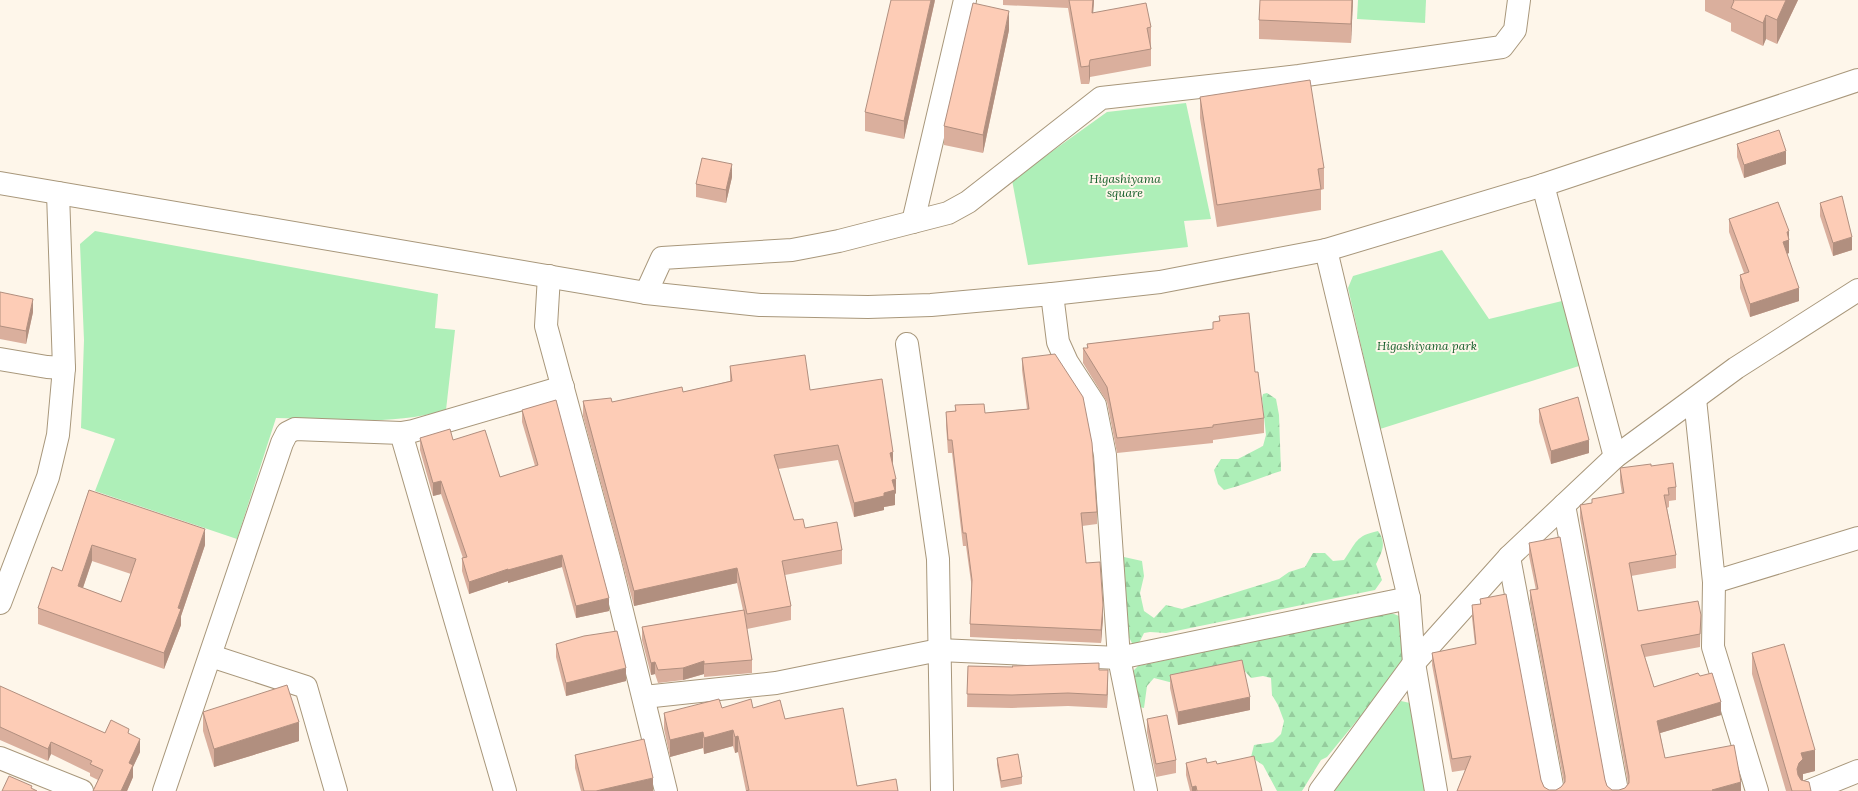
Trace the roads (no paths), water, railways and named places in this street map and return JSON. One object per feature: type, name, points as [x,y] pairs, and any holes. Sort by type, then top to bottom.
[{"type":"street","points":[[913,222],[965,0]]},
{"type":"street","points":[[646,293],[662,258],[792,250],[839,241],[948,213],[968,202],[1101,98],[1299,76],[1502,47],[1515,30],[1519,0]]},
{"type":"street","points":[[0,183],[646,293],[760,305],[860,307],[931,305],[1160,282],[1326,250],[1543,185],[1858,80]]},
{"type":"street","points":[[1543,185],[1615,457]]},
{"type":"street","points":[[0,603],[48,477],[58,435],[64,368],[58,193]]},
{"type":"street","points":[[1326,250],[1409,598],[1414,663],[1436,791]]},
{"type":"street","points":[[549,276],[546,326],[610,562],[666,791]]},
{"type":"street","points":[[1320,791],[1414,663],[1509,557],[1615,457],[1736,368],[1858,290]]},
{"type":"street","points":[[1052,294],[1058,342],[1067,362],[1095,405],[1105,455],[1119,658],[1146,791]]},
{"type":"street","points":[[907,344],[938,559],[942,791]]},
{"type":"street","points":[[0,359],[47,367],[64,368]]},
{"type":"street","points":[[164,791],[287,433],[295,429],[401,433],[562,387]]},
{"type":"street","points":[[1695,399],[1714,582],[1713,647],[1757,791]]},
{"type":"street","points":[[401,433],[505,791]]},
{"type":"street","points":[[1564,505],[1618,791]]},
{"type":"street","points":[[1714,582],[1858,538]]},
{"type":"street","points":[[1509,557],[1553,791]]},
{"type":"street","points":[[644,697],[776,683],[939,650],[1119,658],[1409,598]]},
{"type":"street","points":[[211,656],[306,687],[336,791]]},
{"type":"street","points":[[0,758],[82,791]]},
{"type":"street","points":[[1809,791],[1858,771]]},
{"type":"street","points":[[1854,791],[1858,776]]},
{"type":"park label","name":"Higashiyama square","points":[[1125,185]]},
{"type":"park label","name":"Higashiyama park","points":[[1427,345]]}]
